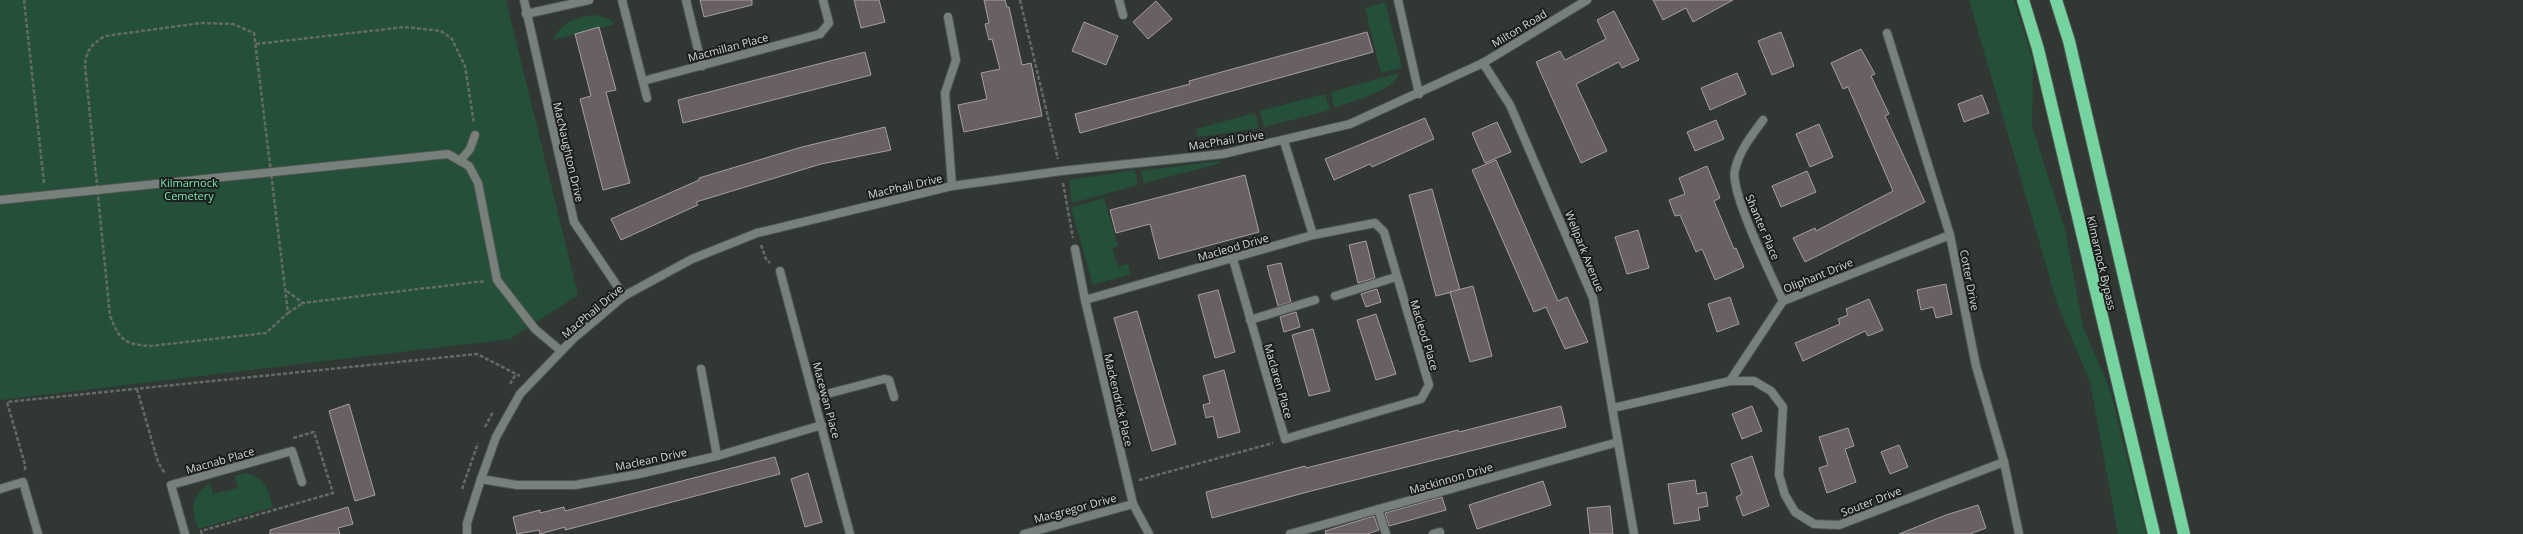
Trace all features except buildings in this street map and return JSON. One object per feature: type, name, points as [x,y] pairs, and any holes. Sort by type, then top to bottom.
[{"type":"highway","name":"Kilmarnock Bypass","points":[[2022,0],[2038,49],[2154,534]]},
{"type":"highway","name":"Kilmarnock Bypass","points":[[2056,0],[2069,41],[2184,534]]},
{"type":"street","name":"MacNaughton Drive","points":[[524,0],[574,222],[624,296]]},
{"type":"street","points":[[526,14],[589,0]]},
{"type":"street","points":[[622,0],[647,98]]},
{"type":"street","points":[[686,0],[702,66]]},
{"type":"street","name":"Macmillan Place","points":[[643,81],[820,34],[829,23],[823,0]]},
{"type":"street","points":[[1119,0],[1123,15]]},
{"type":"street","points":[[1398,0],[1419,94]]},
{"type":"street","name":"Milton Road","points":[[1483,63],[1587,0]]},
{"type":"street","points":[[948,17],[956,60],[945,93],[952,186]]},
{"type":"street","name":"Cotter Drive","points":[[1887,33],[1950,235],[1976,366],[2004,462],[2019,534]]},
{"type":"street","name":"MacPhail Drive","points":[[467,534],[467,523],[496,437],[520,394],[561,352],[624,296],[692,259],[757,233],[952,186],[1061,171],[1223,154],[1284,141],[1350,124],[1419,94],[1483,63]]},
{"type":"street","name":"Wellpark Avenue","points":[[1483,63],[1510,105],[1593,298],[1634,534]]},
{"type":"street","name":"Shanter Place","points":[[1763,120],[1746,144],[1734,171],[1736,192],[1783,301]]},
{"type":"street","points":[[460,161],[470,149],[475,135]]},
{"type":"street","points":[[1284,141],[1313,235]]},
{"type":"street","points":[[0,200],[412,156],[448,154],[469,166],[478,183],[497,280],[535,329],[561,352]]},
{"type":"street","name":"Macleod Drive","points":[[1085,300],[1313,235],[1375,224],[1384,232]]},
{"type":"street","name":"Macleod Place","points":[[1285,439],[1354,420],[1421,399],[1429,385],[1384,232]]},
{"type":"street","name":"Oliphant Drive","points":[[1730,381],[1783,301],[1950,235]]},
{"type":"street","name":"Mackendrick Place","points":[[1075,249],[1085,300],[1132,504]]},
{"type":"street","name":"Maclaren Place","points":[[1233,259],[1285,439]]},
{"type":"street","name":"Macewan Place","points":[[780,271],[815,397],[850,534]]},
{"type":"street","points":[[1335,296],[1396,277]]},
{"type":"street","points":[[1250,320],[1315,300]]},
{"type":"street","points":[[702,369],[717,456]]},
{"type":"street","points":[[815,397],[884,379],[889,380],[894,397]]},
{"type":"street","name":"Souter Drive","points":[[1613,408],[1730,381],[1754,381],[1772,391],[1783,407],[1779,475],[1785,494],[1795,512],[1814,524],[1839,525],[2004,462]]},
{"type":"street","name":"Maclean Drive","points":[[481,478],[517,485],[575,485],[639,474],[717,456],[822,425]]},
{"type":"street","name":"Mackinnon Drive","points":[[1290,534],[1618,442]]},
{"type":"street","name":"Macnab Place","points":[[171,485],[292,451],[302,482]]},
{"type":"street","points":[[0,489],[23,482],[38,534]]},
{"type":"street","points":[[171,485],[185,534]]},
{"type":"street","points":[[1132,504],[1149,534]]},
{"type":"street","name":"Macgregor Drive","points":[[1024,534],[1132,504]]},
{"type":"street","points":[[1378,509],[1386,534]]},
{"type":"path","points":[[24,0],[45,195]]},
{"type":"path","points":[[1020,0],[1061,171],[1075,249]]},
{"type":"path","points":[[256,44],[404,27],[441,31],[452,39],[465,66],[475,135]]},
{"type":"path","points":[[757,233],[766,259],[780,271]]},
{"type":"path","points":[[288,313],[303,303],[497,280]]},
{"type":"path","points":[[286,291],[303,303]]},
{"type":"path","points":[[23,482],[25,465],[7,402],[477,354],[531,382]]},
{"type":"path","points":[[137,389],[158,462],[171,485]]},
{"type":"path","points":[[202,534],[201,531],[333,493],[314,432],[285,440]]},
{"type":"path","points":[[1127,483],[1285,439]]},
{"type":"green space","name":"Kilmarnock Cemetery","points":[[0,0],[506,0],[578,295],[510,339],[0,400]]},
{"type":"green space","points":[[1969,0],[2014,0],[2033,61],[2032,126],[2065,230],[2083,327],[2110,390],[2146,534],[2118,534],[2090,382],[2057,303]]},
{"type":"green space","points":[[1385,2],[1402,68],[1381,73],[1365,8]]},
{"type":"green space","points":[[595,15],[607,18],[615,24],[553,40],[561,28],[570,22],[576,19]]},
{"type":"green space","points":[[1399,73],[1389,85],[1381,90],[1361,99],[1334,108],[1331,92]]},
{"type":"green space","points":[[1325,94],[1330,110],[1264,127],[1260,111]]},
{"type":"green space","points":[[1255,113],[1259,128],[1198,137],[1196,129]]},
{"type":"green space","points":[[1219,161],[1221,163],[1144,183],[1141,171]]},
{"type":"green space","points":[[1135,170],[1138,185],[1072,203],[1069,180]]},
{"type":"green space","points":[[1104,198],[1118,246],[1112,248],[1118,267],[1128,264],[1130,274],[1093,285],[1071,208]]},
{"type":"green space","points":[[247,473],[262,482],[268,490],[273,507],[198,529],[193,508],[196,498],[203,488],[210,483],[213,494],[238,488],[235,476]]}]
